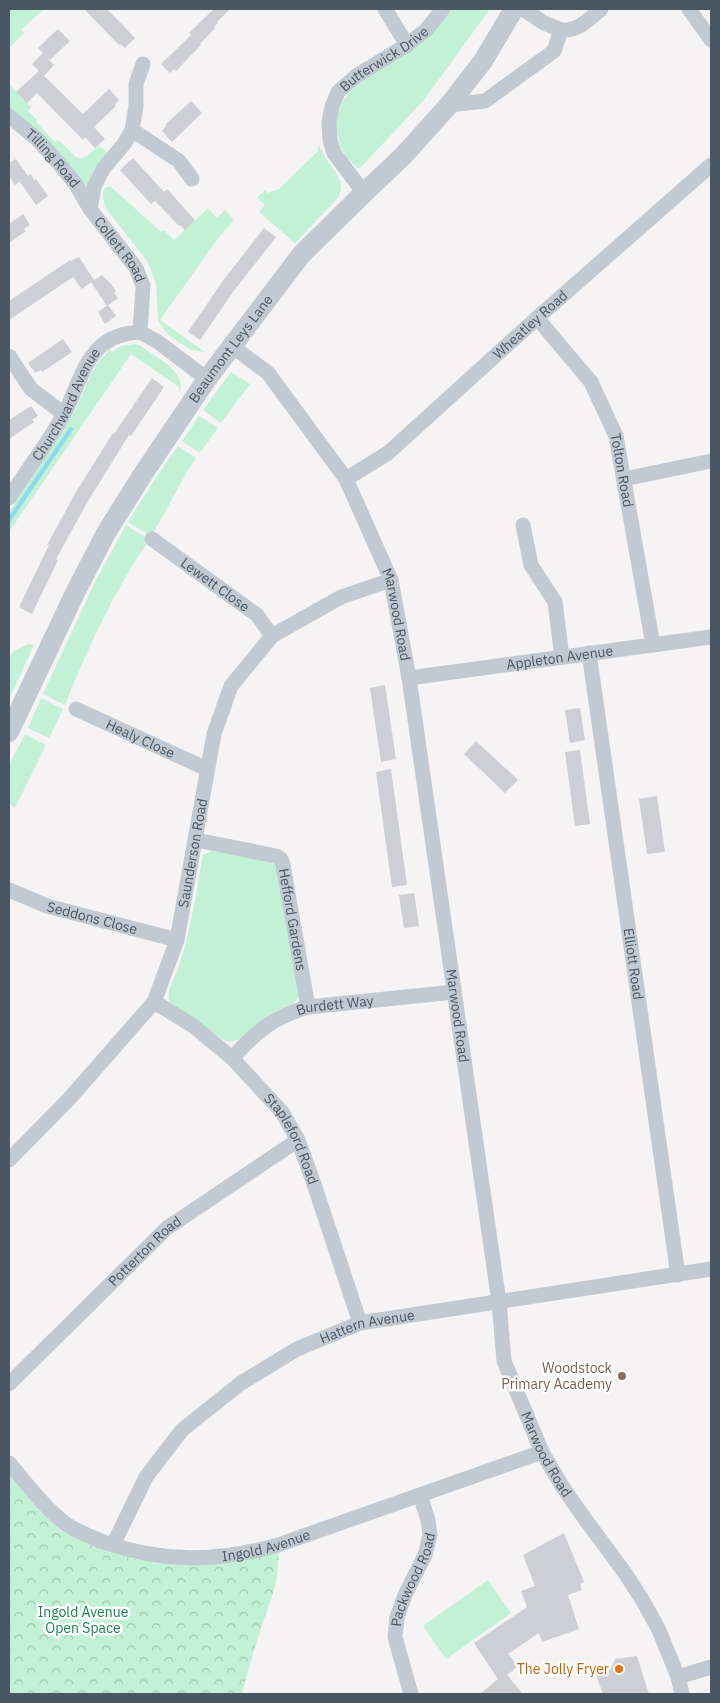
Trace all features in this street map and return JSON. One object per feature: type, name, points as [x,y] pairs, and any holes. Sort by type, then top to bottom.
[{"type":"street","points":[[385,9],[407,46]]},
{"type":"street","name":"Butterwick Drive","points":[[364,192],[334,153],[330,140],[329,122],[338,92],[356,76],[407,46],[427,29],[443,9]]},
{"type":"street","name":"Beaumont Leys Lane","points":[[9,732],[75,593],[106,533],[207,379],[301,255],[403,156],[449,105],[483,61],[514,9]]},
{"type":"street","points":[[523,9],[544,23],[561,30],[576,29],[601,9]]},
{"type":"street","points":[[689,9],[711,40]]},
{"type":"street","points":[[449,105],[485,101],[554,51],[561,30]]},
{"type":"street","name":"Collett Road","points":[[140,332],[143,286],[136,268],[90,209],[94,187],[103,169],[124,144],[132,130],[136,106],[136,84],[143,64]]},
{"type":"street","name":"Tilling Road","points":[[9,116],[37,139],[56,160],[75,184],[90,209]]},
{"type":"street","points":[[132,130],[179,161],[192,179]]},
{"type":"street","name":"Wheatley Road","points":[[346,479],[388,453],[537,318],[711,165]]},
{"type":"street","name":"Tolton Road","points":[[537,318],[592,382],[616,436],[653,645]]},
{"type":"street","points":[[140,332],[158,342],[207,379]]},
{"type":"street","name":"Churchward Avenue","points":[[9,498],[64,414],[92,355],[114,337],[126,333],[140,332]]},
{"type":"street","name":"Marwood Road","points":[[232,346],[268,373],[346,479],[392,580],[409,678],[499,1302],[504,1361],[542,1452],[571,1499],[643,1601],[659,1630],[678,1676],[682,1694]]},
{"type":"street","points":[[9,356],[31,389],[64,414]]},
{"type":"street","points":[[624,479],[711,461]]},
{"type":"street","points":[[523,525],[531,565],[554,602],[562,657]]},
{"type":"street","name":"Lewett Close","points":[[152,539],[257,616],[272,636]]},
{"type":"street","name":"Saunderson Road","points":[[9,1160],[68,1099],[154,1002],[177,940],[214,734],[231,686],[272,636],[341,597],[392,580]]},
{"type":"street","name":"Appleton Avenue","points":[[409,678],[711,637]]},
{"type":"street","name":"Elliott Road","points":[[589,653],[678,1274]]},
{"type":"street","name":"Healy Close","points":[[76,709],[207,769]]},
{"type":"street","name":"Hefford Gardens","points":[[196,840],[276,856],[281,859],[308,1007]]},
{"type":"street","name":"Seddons Close","points":[[9,890],[47,906],[177,940]]},
{"type":"street","name":"Burdett Way","points":[[232,1058],[269,1023],[288,1013],[308,1007],[454,992]]},
{"type":"street","name":"Stapleford Road","points":[[154,1002],[192,1025],[232,1058],[282,1112],[298,1140],[360,1323]]},
{"type":"street","name":"Potterton Road","points":[[9,1384],[167,1228],[298,1140]]},
{"type":"street","name":"Hattern Avenue","points":[[113,1545],[146,1477],[182,1430],[241,1383],[297,1349],[360,1323],[711,1270]]},
{"type":"street","name":"Ingold Avenue","points":[[9,1463],[43,1504],[68,1525],[89,1537],[136,1553],[212,1558],[246,1554],[278,1545],[542,1452]]},
{"type":"street","name":"Packwood Road","points":[[411,1694],[394,1637],[397,1617],[405,1595],[425,1555],[429,1540],[428,1520],[420,1495]]},
{"type":"street","points":[[678,1676],[711,1667]]},
{"type":"green space","points":[[9,9],[44,9],[21,30],[24,33],[9,48]]},
{"type":"green space","points":[[451,9],[490,9],[423,101],[359,169],[347,158],[341,148],[337,132],[336,121],[344,99],[359,82],[447,17]]},
{"type":"green space","points":[[9,84],[31,107],[28,111],[37,120],[36,122],[55,142],[58,140],[76,157],[86,157],[99,145],[108,154],[94,169],[86,188],[26,122],[9,108]]},
{"type":"green space","points":[[318,145],[340,180],[340,194],[295,243],[259,212],[265,205],[257,198],[265,190],[267,193],[279,189],[318,151]]},
{"type":"green space","points":[[110,186],[161,232],[164,230],[174,240],[208,208],[217,218],[225,210],[234,220],[216,241],[160,320],[205,352],[191,350],[171,337],[158,320],[156,283],[147,261],[108,211],[104,203],[104,188]]},
{"type":"green space","points":[[139,345],[161,359],[175,371],[181,385],[179,393],[179,387],[131,354],[9,532],[9,512],[69,421],[96,365],[110,349],[112,352],[121,346]]},
{"type":"green space","points":[[231,372],[250,384],[221,423],[203,410]]},
{"type":"green space","points":[[199,416],[218,428],[200,453],[182,441]]},
{"type":"green space","points":[[178,446],[196,458],[151,536],[128,522]]},
{"type":"green space","points":[[126,525],[149,540],[124,579],[102,620],[65,705],[43,694],[95,582]]},
{"type":"green space","points":[[28,644],[34,645],[9,699],[9,658],[13,652]]},
{"type":"green space","points":[[41,698],[63,709],[49,738],[28,728]]},
{"type":"green space","points":[[25,734],[46,745],[15,808],[9,803],[9,765]]},
{"type":"green space","points":[[212,851],[281,863],[300,990],[294,1003],[269,1015],[242,1038],[230,1042],[222,1039],[170,1003],[169,998],[170,989],[187,939],[203,855]]},
{"type":"green space","name":"Ingold Avenue Open Space","points":[[9,1475],[49,1518],[111,1552],[135,1559],[180,1564],[278,1550],[278,1569],[275,1586],[242,1694],[9,1694]]},
{"type":"green space","points":[[488,1580],[511,1613],[446,1659],[423,1626]]},
{"type":"building","points":[[84,9],[107,9],[135,38],[125,48],[119,45]]},
{"type":"building","points":[[214,9],[230,9],[217,22],[215,28],[201,45],[176,71],[174,69],[170,73],[161,64]]},
{"type":"building","points":[[58,29],[70,41],[50,60],[38,48]]},
{"type":"building","points":[[43,53],[54,65],[44,76],[83,114],[109,89],[119,100],[115,104],[116,106],[94,127],[105,139],[95,148],[85,137],[83,140],[37,93],[27,103],[16,92],[39,71],[32,64]]},
{"type":"building","points":[[191,101],[202,113],[172,142],[162,131],[165,125]]},
{"type":"building","points":[[133,158],[164,192],[167,189],[195,220],[185,230],[155,201],[151,204],[120,170]]},
{"type":"building","points":[[16,159],[28,176],[15,185],[9,176],[9,163]]},
{"type":"building","points":[[31,174],[48,196],[36,205],[20,182]]},
{"type":"building","points":[[23,214],[30,225],[24,229],[26,231],[9,243],[9,224]]},
{"type":"building","points":[[264,228],[276,237],[233,292],[200,340],[188,332],[222,282]]},
{"type":"building","points":[[79,257],[94,280],[82,289],[73,277],[9,320],[9,301],[70,260]]},
{"type":"building","points":[[102,275],[112,285],[116,291],[114,293],[118,298],[107,306],[91,282]]},
{"type":"building","points":[[108,305],[116,316],[105,324],[98,312]]},
{"type":"building","points":[[63,339],[72,352],[42,372],[41,370],[35,373],[28,363]]},
{"type":"building","points":[[152,378],[164,387],[131,436],[129,435],[88,501],[56,559],[58,560],[32,614],[19,607],[49,545],[47,545],[76,492],[113,433]]},
{"type":"building","points":[[31,406],[38,416],[32,420],[34,422],[9,439],[9,420]]},
{"type":"building","points":[[385,685],[396,759],[381,762],[370,688]]},
{"type":"building","points":[[580,708],[585,740],[570,743],[565,710]]},
{"type":"building","points":[[476,741],[518,780],[505,793],[464,754]]},
{"type":"building","points":[[580,750],[590,824],[575,826],[565,752]]},
{"type":"building","points":[[391,769],[407,885],[392,887],[376,772]]},
{"type":"building","points":[[657,796],[665,852],[647,854],[639,799]]},
{"type":"building","points":[[414,893],[419,926],[404,928],[399,895]]},
{"type":"building","points":[[564,1533],[584,1582],[580,1584],[582,1590],[568,1595],[579,1629],[542,1642],[539,1633],[508,1654],[518,1666],[507,1675],[523,1694],[480,1694],[498,1679],[474,1643],[527,1607],[521,1591],[535,1586],[523,1555]]},
{"type":"building","points":[[637,1656],[649,1694],[603,1694],[595,1672],[612,1667],[615,1659]]},
{"type":"waterway","points":[[9,520],[71,429]]},
{"type":"place","name":"Woodstock Primary Academy","points":[[622,1376]]},
{"type":"place","name":"The Jolly Fryer","points":[[619,1669]]}]
